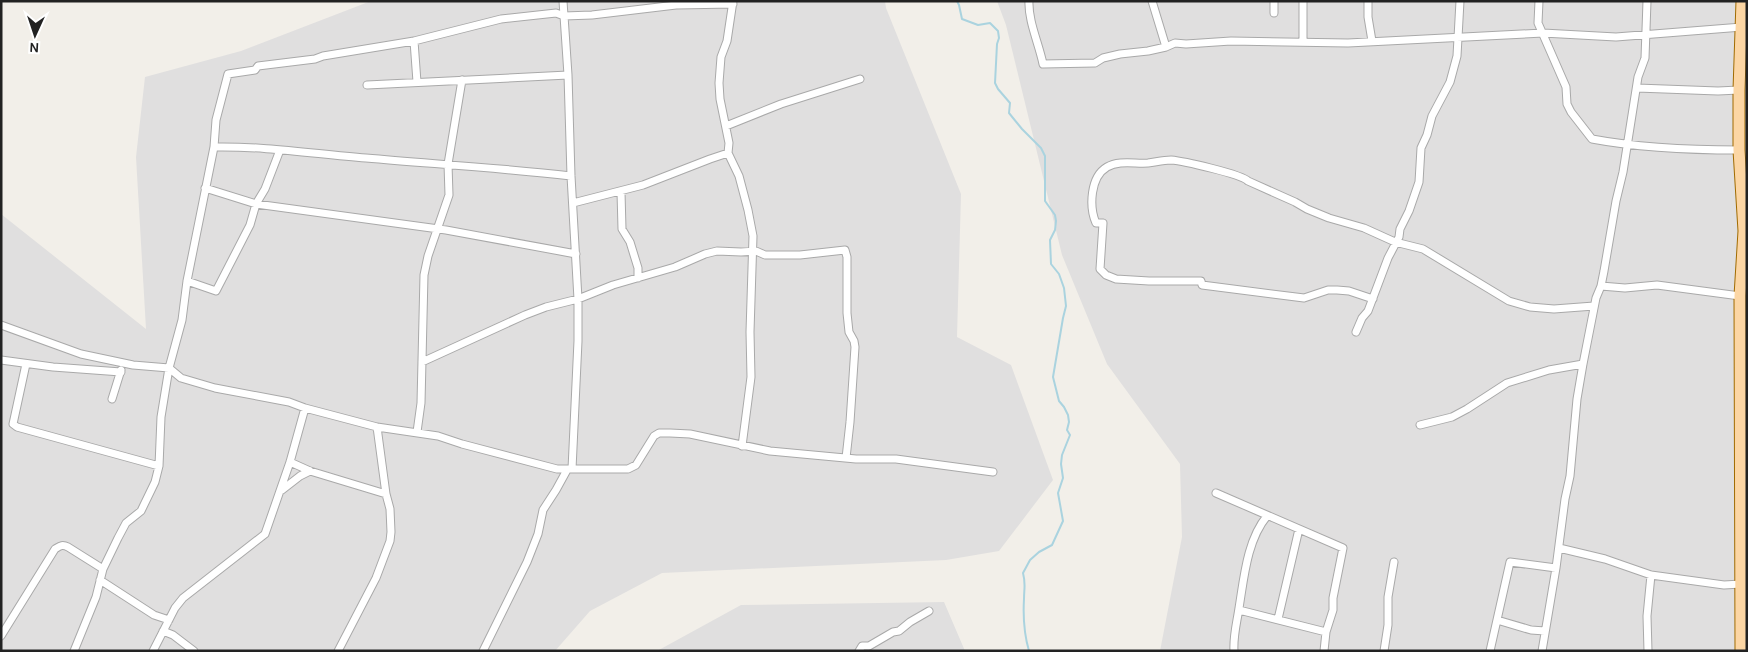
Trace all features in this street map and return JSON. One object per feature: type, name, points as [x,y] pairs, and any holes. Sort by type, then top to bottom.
[{"type":"main road","points":[[1741,651],[1740,584],[1744,394],[1740,296],[1746,232],[1740,150],[1739,90],[1742,2]]},
{"type":"street","points":[[483,651],[527,562],[538,534],[543,510],[569,469],[578,341],[578,299],[571,176],[568,75],[562,1]]},
{"type":"street","points":[[1030,1],[1028,12],[1044,64],[1095,63],[1102,58],[1148,51],[1175,43],[1232,41],[1372,42],[1543,33],[1616,37],[1646,33],[1742,27]]},
{"type":"street","points":[[1152,1],[1166,47]]},
{"type":"street","points":[[1274,1],[1274,13]]},
{"type":"street","points":[[1302,1],[1303,41]]},
{"type":"street","points":[[1368,1],[1368,17],[1372,42]]},
{"type":"street","points":[[1356,332],[1362,318],[1368,311],[1395,242],[1399,237],[1400,229],[1409,211],[1419,182],[1421,148],[1432,116],[1450,82],[1457,56],[1460,1]]},
{"type":"street","points":[[1539,1],[1538,23],[1566,87],[1567,104],[1570,112],[1592,139],[1627,144],[1704,150],[1740,150]]},
{"type":"street","points":[[1542,651],[1570,476],[1577,399],[1583,364],[1594,306],[1601,286],[1638,77],[1644,58],[1647,1]]},
{"type":"street","points":[[74,651],[96,597],[103,570],[126,523],[141,511],[150,495],[159,466],[161,417],[169,368],[182,320],[186,281],[214,147],[216,120],[228,74],[255,70],[258,66],[315,59],[393,43],[414,41],[501,19],[556,13],[564,16],[592,15],[676,5],[733,2],[727,41],[720,68],[720,98],[726,126],[728,153],[739,176],[753,236],[750,332],[751,377],[742,446]]},
{"type":"street","points":[[1742,2],[1747,4]]},
{"type":"street","points":[[414,41],[417,82]]},
{"type":"street","points":[[367,85],[568,75]]},
{"type":"street","points":[[726,126],[781,104],[860,79]]},
{"type":"street","points":[[417,432],[421,403],[424,275],[428,256],[449,195],[448,164],[462,80]]},
{"type":"street","points":[[1637,88],[1739,90]]},
{"type":"street","points":[[214,147],[280,150],[510,168],[571,176]]},
{"type":"street","points":[[186,281],[216,291],[250,225],[256,204],[266,189],[280,150]]},
{"type":"street","points":[[573,204],[621,192],[728,153]]},
{"type":"street","points":[[1373,298],[1349,291],[1336,290],[1328,290],[1304,298],[1296,298],[1202,285],[1201,281],[1127,280],[1116,279],[1106,275],[1100,268],[1103,223],[1096,223],[1092,215],[1091,204],[1096,181],[1100,173],[1108,166],[1172,160],[1244,177],[1248,181],[1329,218],[1364,228],[1395,242],[1423,248],[1509,301],[1530,307],[1554,309],[1594,306]]},
{"type":"street","points":[[205,188],[256,204],[398,223],[519,242],[576,254]]},
{"type":"street","points":[[621,192],[622,229],[630,242],[638,268],[638,278]]},
{"type":"street","points":[[422,362],[525,315],[546,307],[578,299],[613,285],[675,267],[705,254],[756,251],[765,254],[800,255],[845,250],[847,257],[848,323],[855,347],[851,415],[846,458]]},
{"type":"street","points":[[1601,286],[1625,288],[1657,285],[1740,296]]},
{"type":"street","points":[[1,325],[81,354],[120,362],[169,368],[181,378],[215,388],[289,402],[377,427],[438,436],[557,469],[628,469],[636,465],[654,436],[659,433],[690,434],[770,451],[846,458],[896,459],[993,472]]},
{"type":"street","points":[[1,360],[121,372]]},
{"type":"street","points":[[112,399],[121,372],[120,362]]},
{"type":"street","points":[[26,364],[13,424],[17,427],[159,466]]},
{"type":"street","points":[[1420,425],[1452,417],[1507,383],[1549,370],[1583,364]]},
{"type":"street","points":[[153,651],[183,598],[265,534],[290,462],[305,408]]},
{"type":"street","points":[[338,651],[376,578],[390,541],[391,521],[377,427]]},
{"type":"street","points":[[290,462],[310,471],[386,494]]},
{"type":"street","points":[[279,493],[300,476],[310,471]]},
{"type":"street","points":[[1216,493],[1343,548],[1324,651]]},
{"type":"street","points":[[1234,651],[1236,626],[1248,560],[1260,525],[1267,516]]},
{"type":"street","points":[[1278,619],[1299,529]]},
{"type":"street","points":[[1,636],[55,549],[59,546],[64,545],[68,547],[103,570]]},
{"type":"street","points":[[1559,548],[1605,559],[1651,575],[1724,585],[1740,584]]},
{"type":"street","points":[[1384,651],[1388,625],[1388,597],[1394,562]]},
{"type":"street","points":[[1490,651],[1510,562],[1556,568]]},
{"type":"street","points":[[1648,651],[1647,616],[1651,575]]},
{"type":"street","points":[[100,580],[154,615],[169,620]]},
{"type":"street","points":[[1239,610],[1326,632]]},
{"type":"street","points":[[859,651],[862,646],[869,646],[929,611]]},
{"type":"street","points":[[1497,620],[1531,630],[1545,631]]},
{"type":"street","points":[[163,631],[173,635],[194,651]]},
{"type":"shaded area","points":[[371,1],[885,1],[886,8],[961,194],[957,337],[1011,365],[1053,480],[999,551],[946,560],[662,573],[590,611],[555,651],[1,651],[1,214],[146,329],[136,157],[145,77],[241,51]]},
{"type":"shaded area","points":[[997,1],[1747,1],[1747,651],[1160,651],[1182,537],[1180,464],[1107,364],[1062,255],[1006,25]]},
{"type":"shaded area","points":[[944,602],[965,651],[657,651],[741,605]]},
{"type":"waterway","points":[[957,1],[962,19],[978,25],[990,23],[998,31],[995,83],[1010,103],[1009,113],[1041,148],[1045,156],[1045,201],[1055,215],[1056,221],[1055,230],[1050,240],[1051,264],[1059,274],[1064,288],[1066,306],[1053,377],[1059,401],[1068,415],[1067,430],[1070,435],[1062,455],[1063,478],[1058,493],[1063,521],[1052,545],[1039,552],[1030,560],[1023,573],[1025,583],[1024,625],[1029,651]]}]
